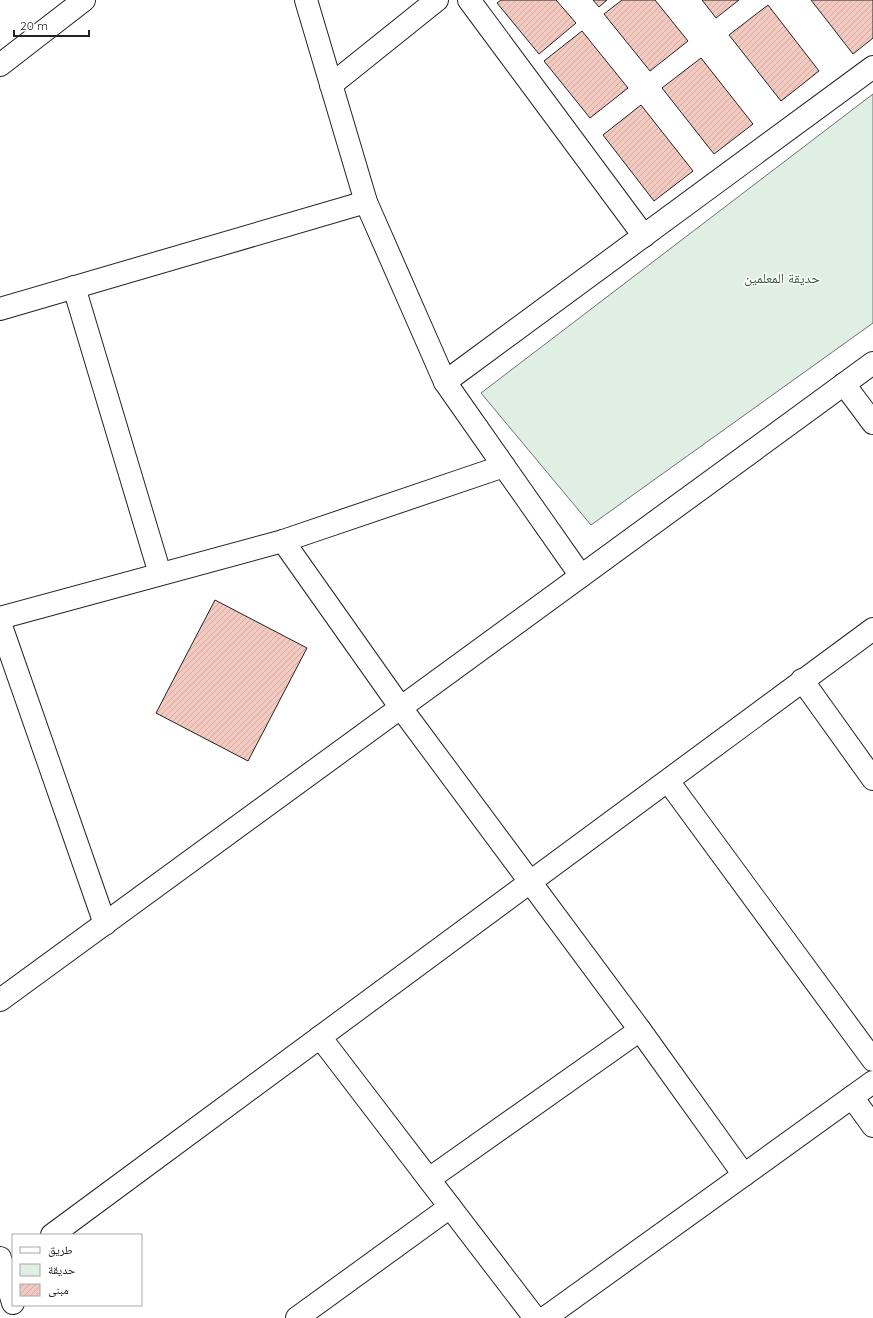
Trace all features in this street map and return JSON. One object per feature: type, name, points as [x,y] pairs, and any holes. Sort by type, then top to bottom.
[{"type":"street","points":[[0,66],[84,0]]},
{"type":"street","points":[[306,0],[366,202],[445,382],[581,576]]},
{"type":"street","points":[[332,85],[437,0]]},
{"type":"street","points":[[468,0],[644,236]]},
{"type":"street","points":[[445,382],[873,67]]},
{"type":"street","points":[[0,309],[366,202]]},
{"type":"street","points":[[74,287],[160,574]]},
{"type":"street","points":[[0,1000],[873,363]]},
{"type":"street","points":[[844,384],[873,423]]},
{"type":"street","points":[[0,618],[283,541],[504,466]]},
{"type":"street","points":[[283,541],[401,708],[640,1030],[744,1175]]},
{"type":"street","points":[[0,623],[105,924]]},
{"type":"street","points":[[53,1234],[873,629]]},
{"type":"street","points":[[802,680],[873,779]]},
{"type":"street","points":[[668,781],[873,1060]]},
{"type":"street","points":[[429,1179],[640,1030]]},
{"type":"street","points":[[320,1037],[535,1318]]},
{"type":"street","points":[[545,1318],[873,1082]]},
{"type":"street","points":[[852,1097],[873,1126]]},
{"type":"street","points":[[297,1318],[450,1206]]},
{"type":"street","points":[[5,1264],[12,1299]]},
{"type":"street","points":[[14,1306],[17,1318]]},
{"type":"green space","name":"حديقة المعلمين","points":[[873,94],[873,323],[591,525],[481,393]]},
{"type":"building","points":[[501,0],[556,0],[576,23],[539,54],[497,3]]},
{"type":"building","points":[[593,0],[607,0],[599,7]]},
{"type":"building","points":[[622,0],[655,0],[688,41],[650,71],[604,14]]},
{"type":"building","points":[[702,0],[739,0],[716,18]]},
{"type":"building","points":[[811,0],[873,0],[873,38],[853,54]]},
{"type":"building","points":[[768,5],[819,71],[781,101],[729,35]]},
{"type":"building","points":[[582,31],[628,88],[590,118],[544,61]]},
{"type":"building","points":[[701,58],[753,124],[714,154],[662,88]]},
{"type":"building","points":[[641,105],[693,171],[654,201],[603,135]]},
{"type":"building","points":[[215,600],[307,648],[248,761],[156,713]]}]
